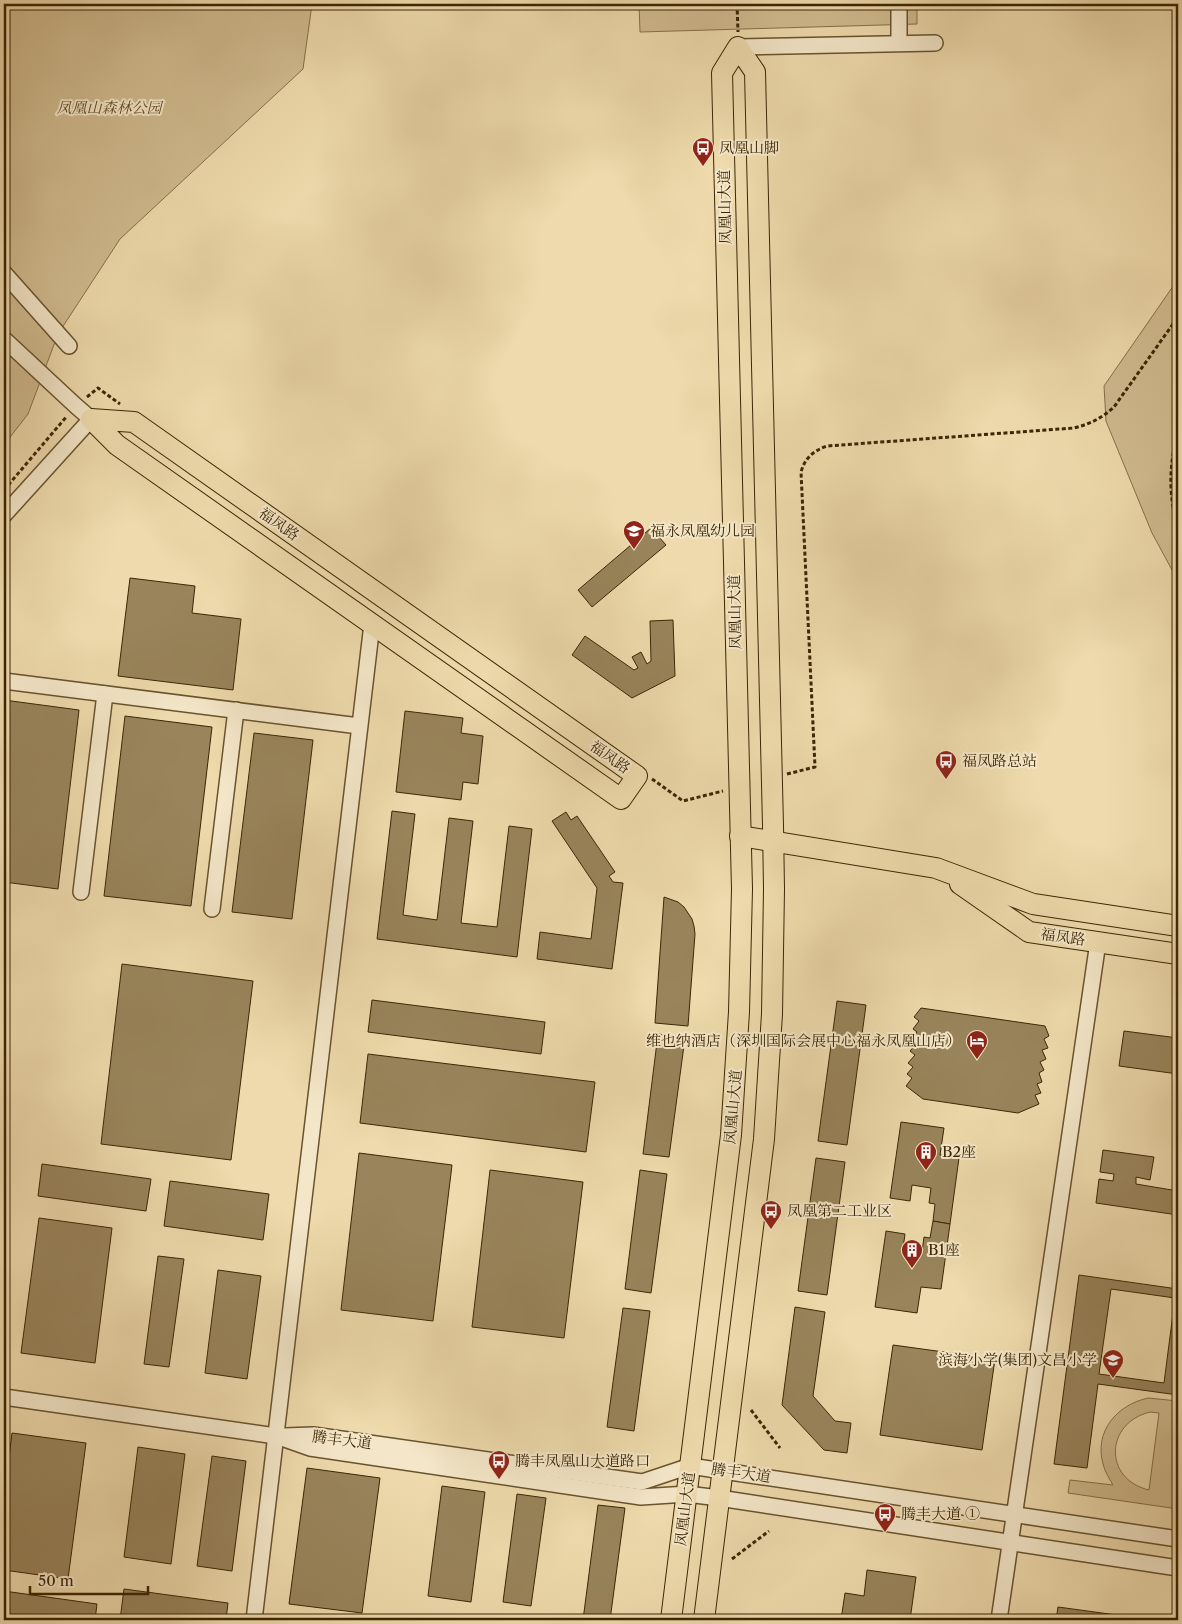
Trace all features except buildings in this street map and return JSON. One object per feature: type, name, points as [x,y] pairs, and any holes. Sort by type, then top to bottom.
[{"type":"main road","name":"凤凰山大道","points":[[671,1620],[732,1135],[740,1012],[742,898],[722,73],[738,47]]},
{"type":"main road","points":[[704,1620],[765,1130],[774,942],[755,72],[738,47]]},
{"type":"main road","name":"福凤路","points":[[91,419],[134,422],[638,776],[621,799],[117,445],[91,419]]},
{"type":"main road","name":"福凤路","points":[[740,836],[936,868],[1033,904],[1178,926]]},
{"type":"main road","name":"福凤路","points":[[936,868],[1029,932],[1178,954]]},
{"type":"street","points":[[899,4],[899,43]]},
{"type":"street","points":[[738,47],[935,42]]},
{"type":"street","points":[[4,273],[69,346]]},
{"type":"street","points":[[4,339],[91,419],[4,515]]},
{"type":"street","points":[[254,1620],[372,624]]},
{"type":"street","points":[[4,681],[360,726]]},
{"type":"street","points":[[81,892],[105,694]]},
{"type":"street","points":[[212,909],[236,710]]},
{"type":"street","points":[[998,1620],[1098,942]]},
{"type":"street","name":"腾丰大道","points":[[4,1397],[276,1436],[310,1448],[641,1497],[686,1494],[719,1498],[1178,1568]]},
{"type":"street","name":"腾丰大道","points":[[276,1436],[312,1434],[642,1482],[690,1466],[1178,1539]]},
{"type":"path","points":[[738,4],[738,47]]},
{"type":"path","points":[[815,767],[801,472],[804,463],[810,455],[827,446],[1074,428],[1086,425],[1114,408],[1178,317]]},
{"type":"path","points":[[4,490],[76,406]]},
{"type":"path","points":[[1178,433],[1171,467],[1171,493],[1178,526]]},
{"type":"path","points":[[751,1410],[780,1448]]},
{"type":"path","points":[[732,1559],[769,1531]]},
{"type":"green space","name":"凤凰山森林公园","points":[[4,4],[312,4],[303,69],[120,239],[58,334],[28,414],[4,445]]},
{"type":"green space","points":[[639,4],[917,4],[917,24],[640,32]]},
{"type":"green space","points":[[1178,279],[1178,581],[1152,533],[1106,421],[1104,386]]},
{"type":"green space","points":[[1148,1398],[1178,1401],[1178,1509],[1068,1493],[1070,1480],[1113,1485],[1103,1464],[1101,1452],[1105,1430],[1118,1413],[1137,1401]],"holes":[[[1150,1412],[1159,1413],[1149,1490],[1134,1484],[1123,1475],[1117,1463],[1115,1451],[1124,1427],[1135,1418]]]},
{"type":"place","name":"凤凰山脚","points":[[703,167]]},
{"type":"place","name":"福永凤凰幼儿园","points":[[634,550]]},
{"type":"place","name":"福凤路总站","points":[[946,780]]},
{"type":"place","name":"维也纳酒店（深圳国际会展中心福永凤凰山店）","points":[[977,1060]]},
{"type":"place","name":"B2座","points":[[926,1171]]},
{"type":"place","name":"凤凰第二工业区","points":[[771,1230]]},
{"type":"place","name":"B1座","points":[[912,1269]]},
{"type":"place","name":"滨海小学(集团)文昌小学","points":[[1113,1379]]},
{"type":"place","name":"腾丰凤凰山大道路口","points":[[499,1480]]},
{"type":"place","name":"腾丰大道 ①","points":[[885,1533]]}]
